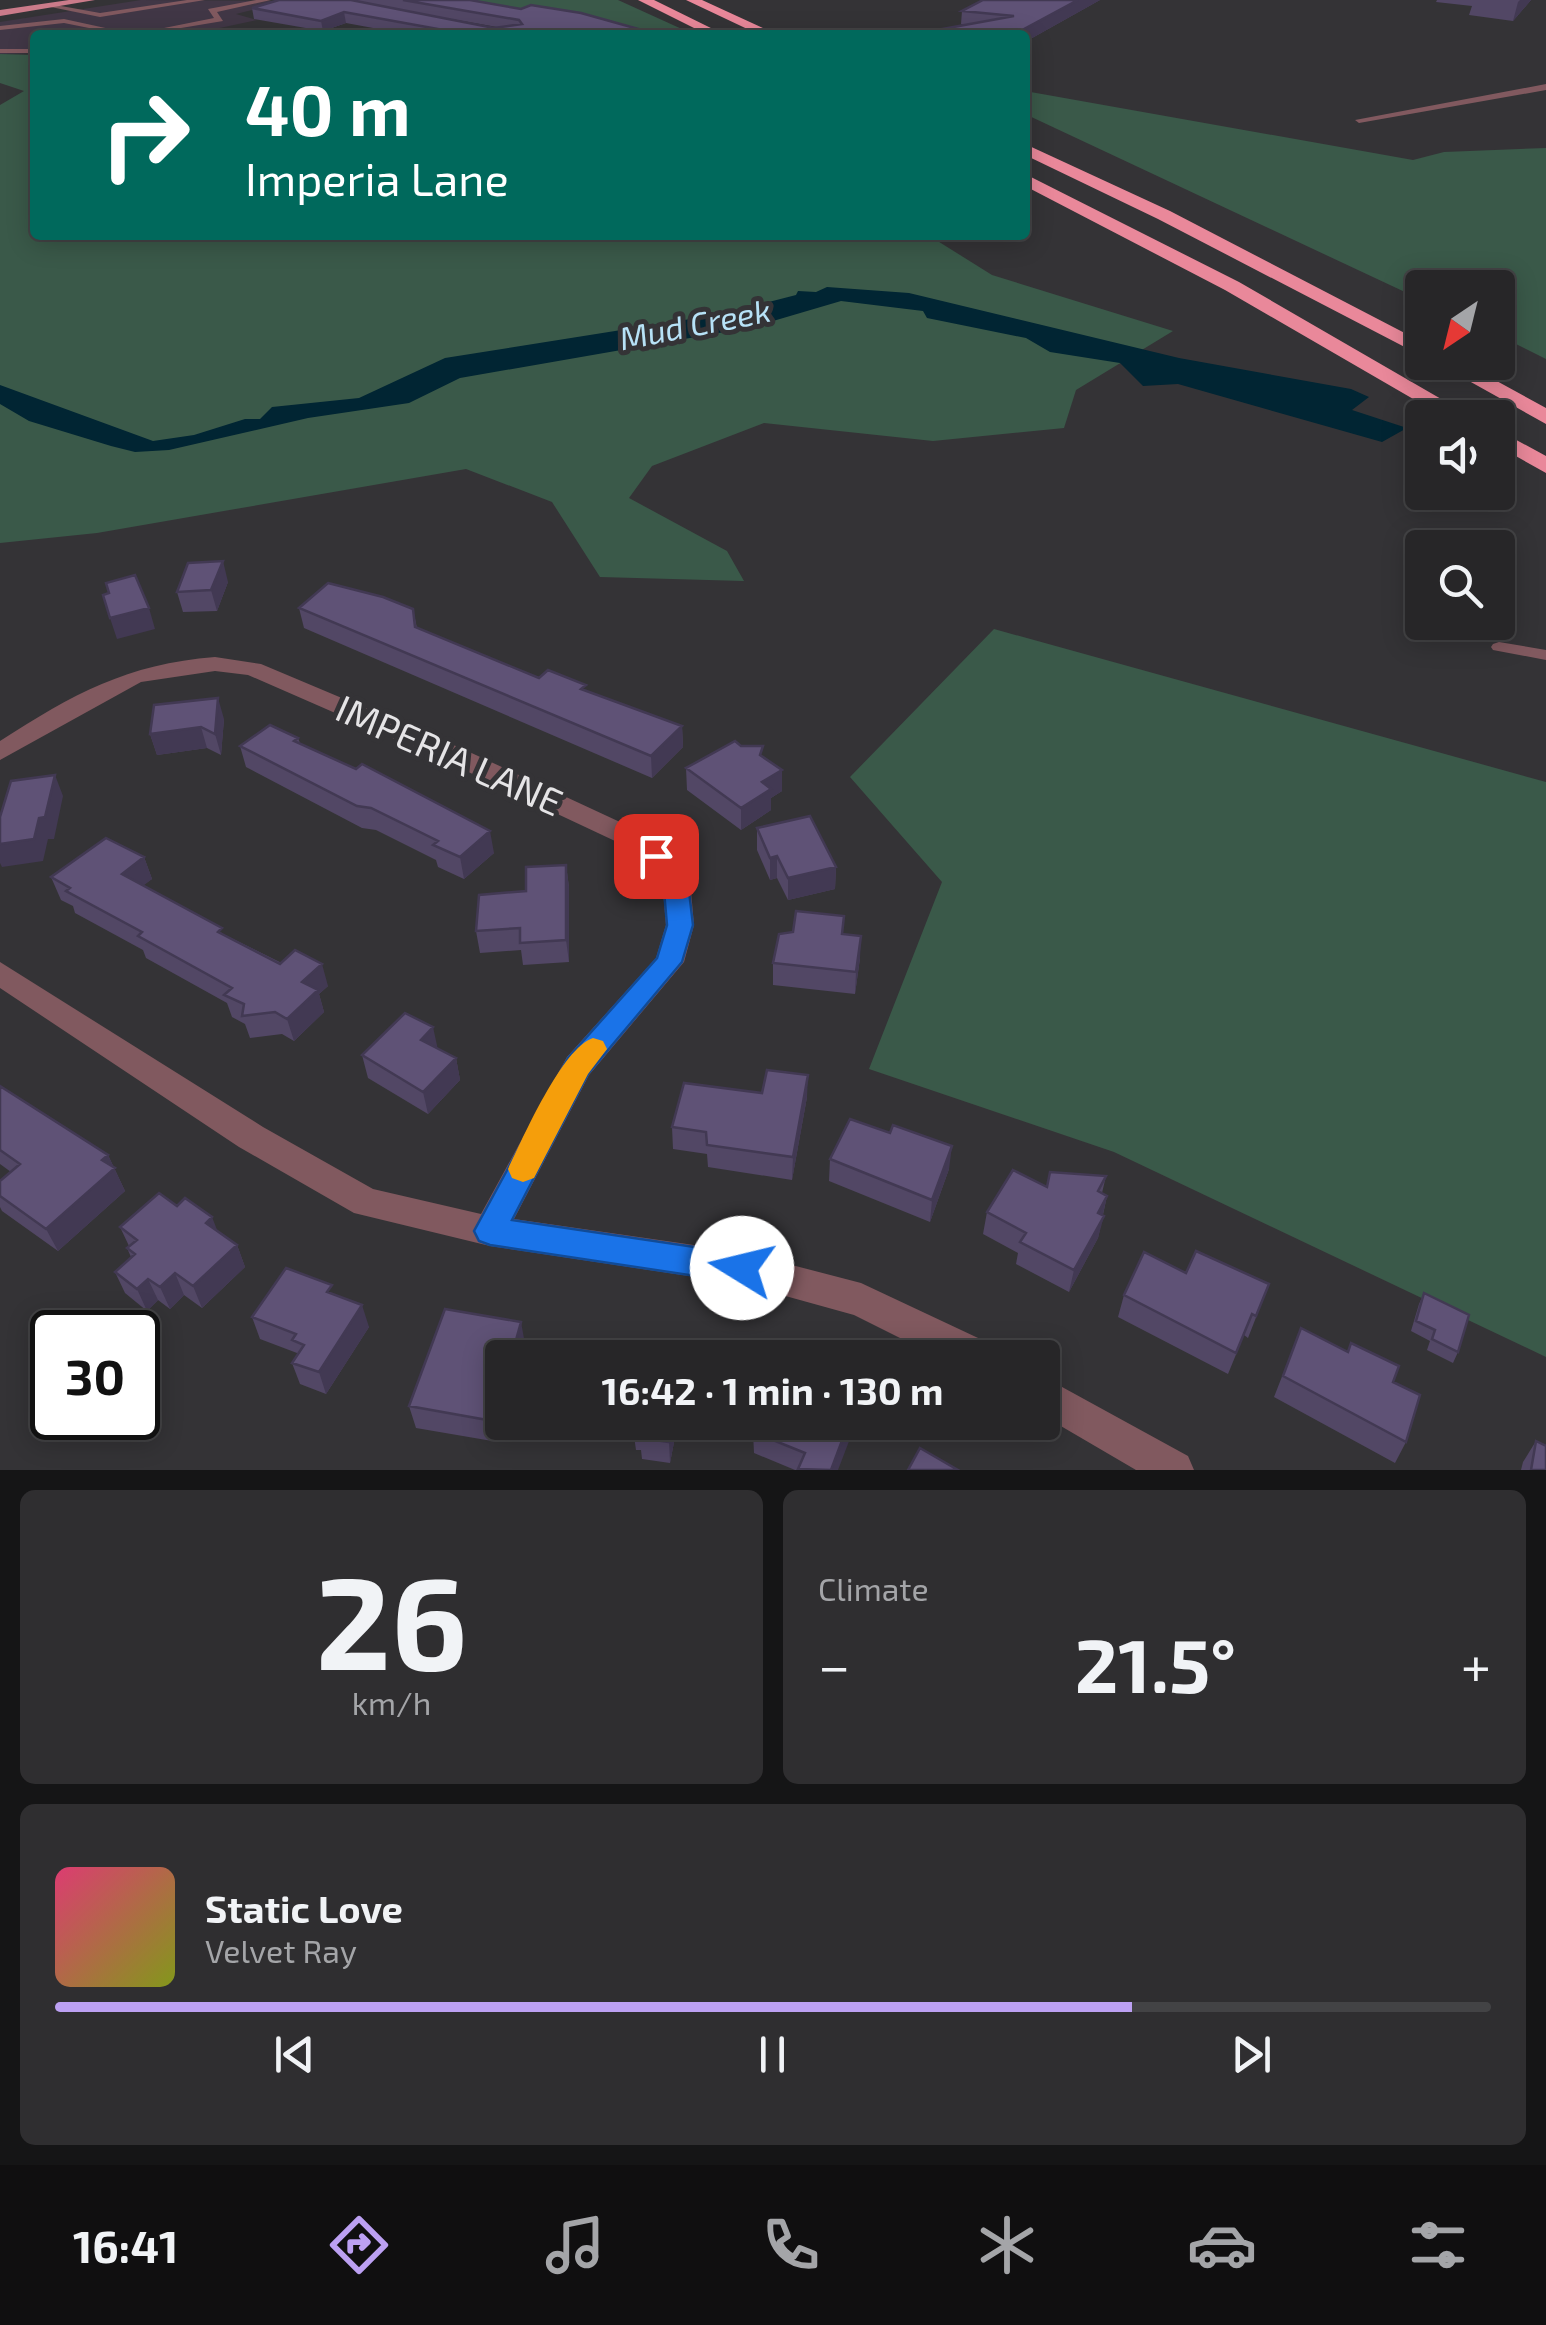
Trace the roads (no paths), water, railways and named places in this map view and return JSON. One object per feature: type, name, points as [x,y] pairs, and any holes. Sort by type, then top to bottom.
[{"type":"highway","points":[[644,0],[709,30]]},
{"type":"highway","points":[[692,0],[760,30]]},
{"type":"highway","points":[[1030,151],[1164,215],[1405,341]]},
{"type":"highway","points":[[1030,182],[1232,286],[1432,400]]},
{"type":"highway","points":[[1478,380],[1546,417]]},
{"type":"highway","points":[[1515,448],[1546,466]]},
{"type":"main road","points":[[0,13],[90,0]]},
{"type":"street","name":"IMPERIA LANE","points":[[0,752],[59,714],[134,678],[176,667],[215,664],[253,669],[471,763],[625,835],[656,856],[676,891],[680,925],[669,962],[578,1066],[490,1231]]},
{"type":"street","points":[[0,972],[250,1137],[366,1202],[490,1231],[742,1268],[861,1300],[943,1340]]},
{"type":"street","points":[[1060,1404],[1174,1470]]},
{"type":"lane","points":[[84,13],[90,0]]},
{"type":"lane","points":[[50,6],[100,15],[202,0],[234,6]]},
{"type":"lane","points":[[163,28],[220,19],[211,11],[267,0]]},
{"type":"lane","points":[[0,28],[47,21],[106,30]]},
{"type":"lane","points":[[0,51],[30,51]]},
{"type":"lane","points":[[1360,120],[1546,87]]},
{"type":"lane","points":[[1499,647],[1546,655]]},
{"type":"water","name":"Mud Creek","points":[[827,287],[909,293],[1179,358],[1351,389],[1369,397],[1352,410],[1405,429],[1382,442],[1178,384],[1143,386],[1120,363],[1050,352],[1026,338],[927,318],[923,311],[841,301],[753,327],[460,378],[409,403],[308,418],[169,450],[135,452],[111,446],[29,421],[0,404],[0,385],[153,441],[194,435],[245,419],[260,419],[272,407],[359,398],[445,358],[722,314],[796,295],[798,291],[816,292]]}]
